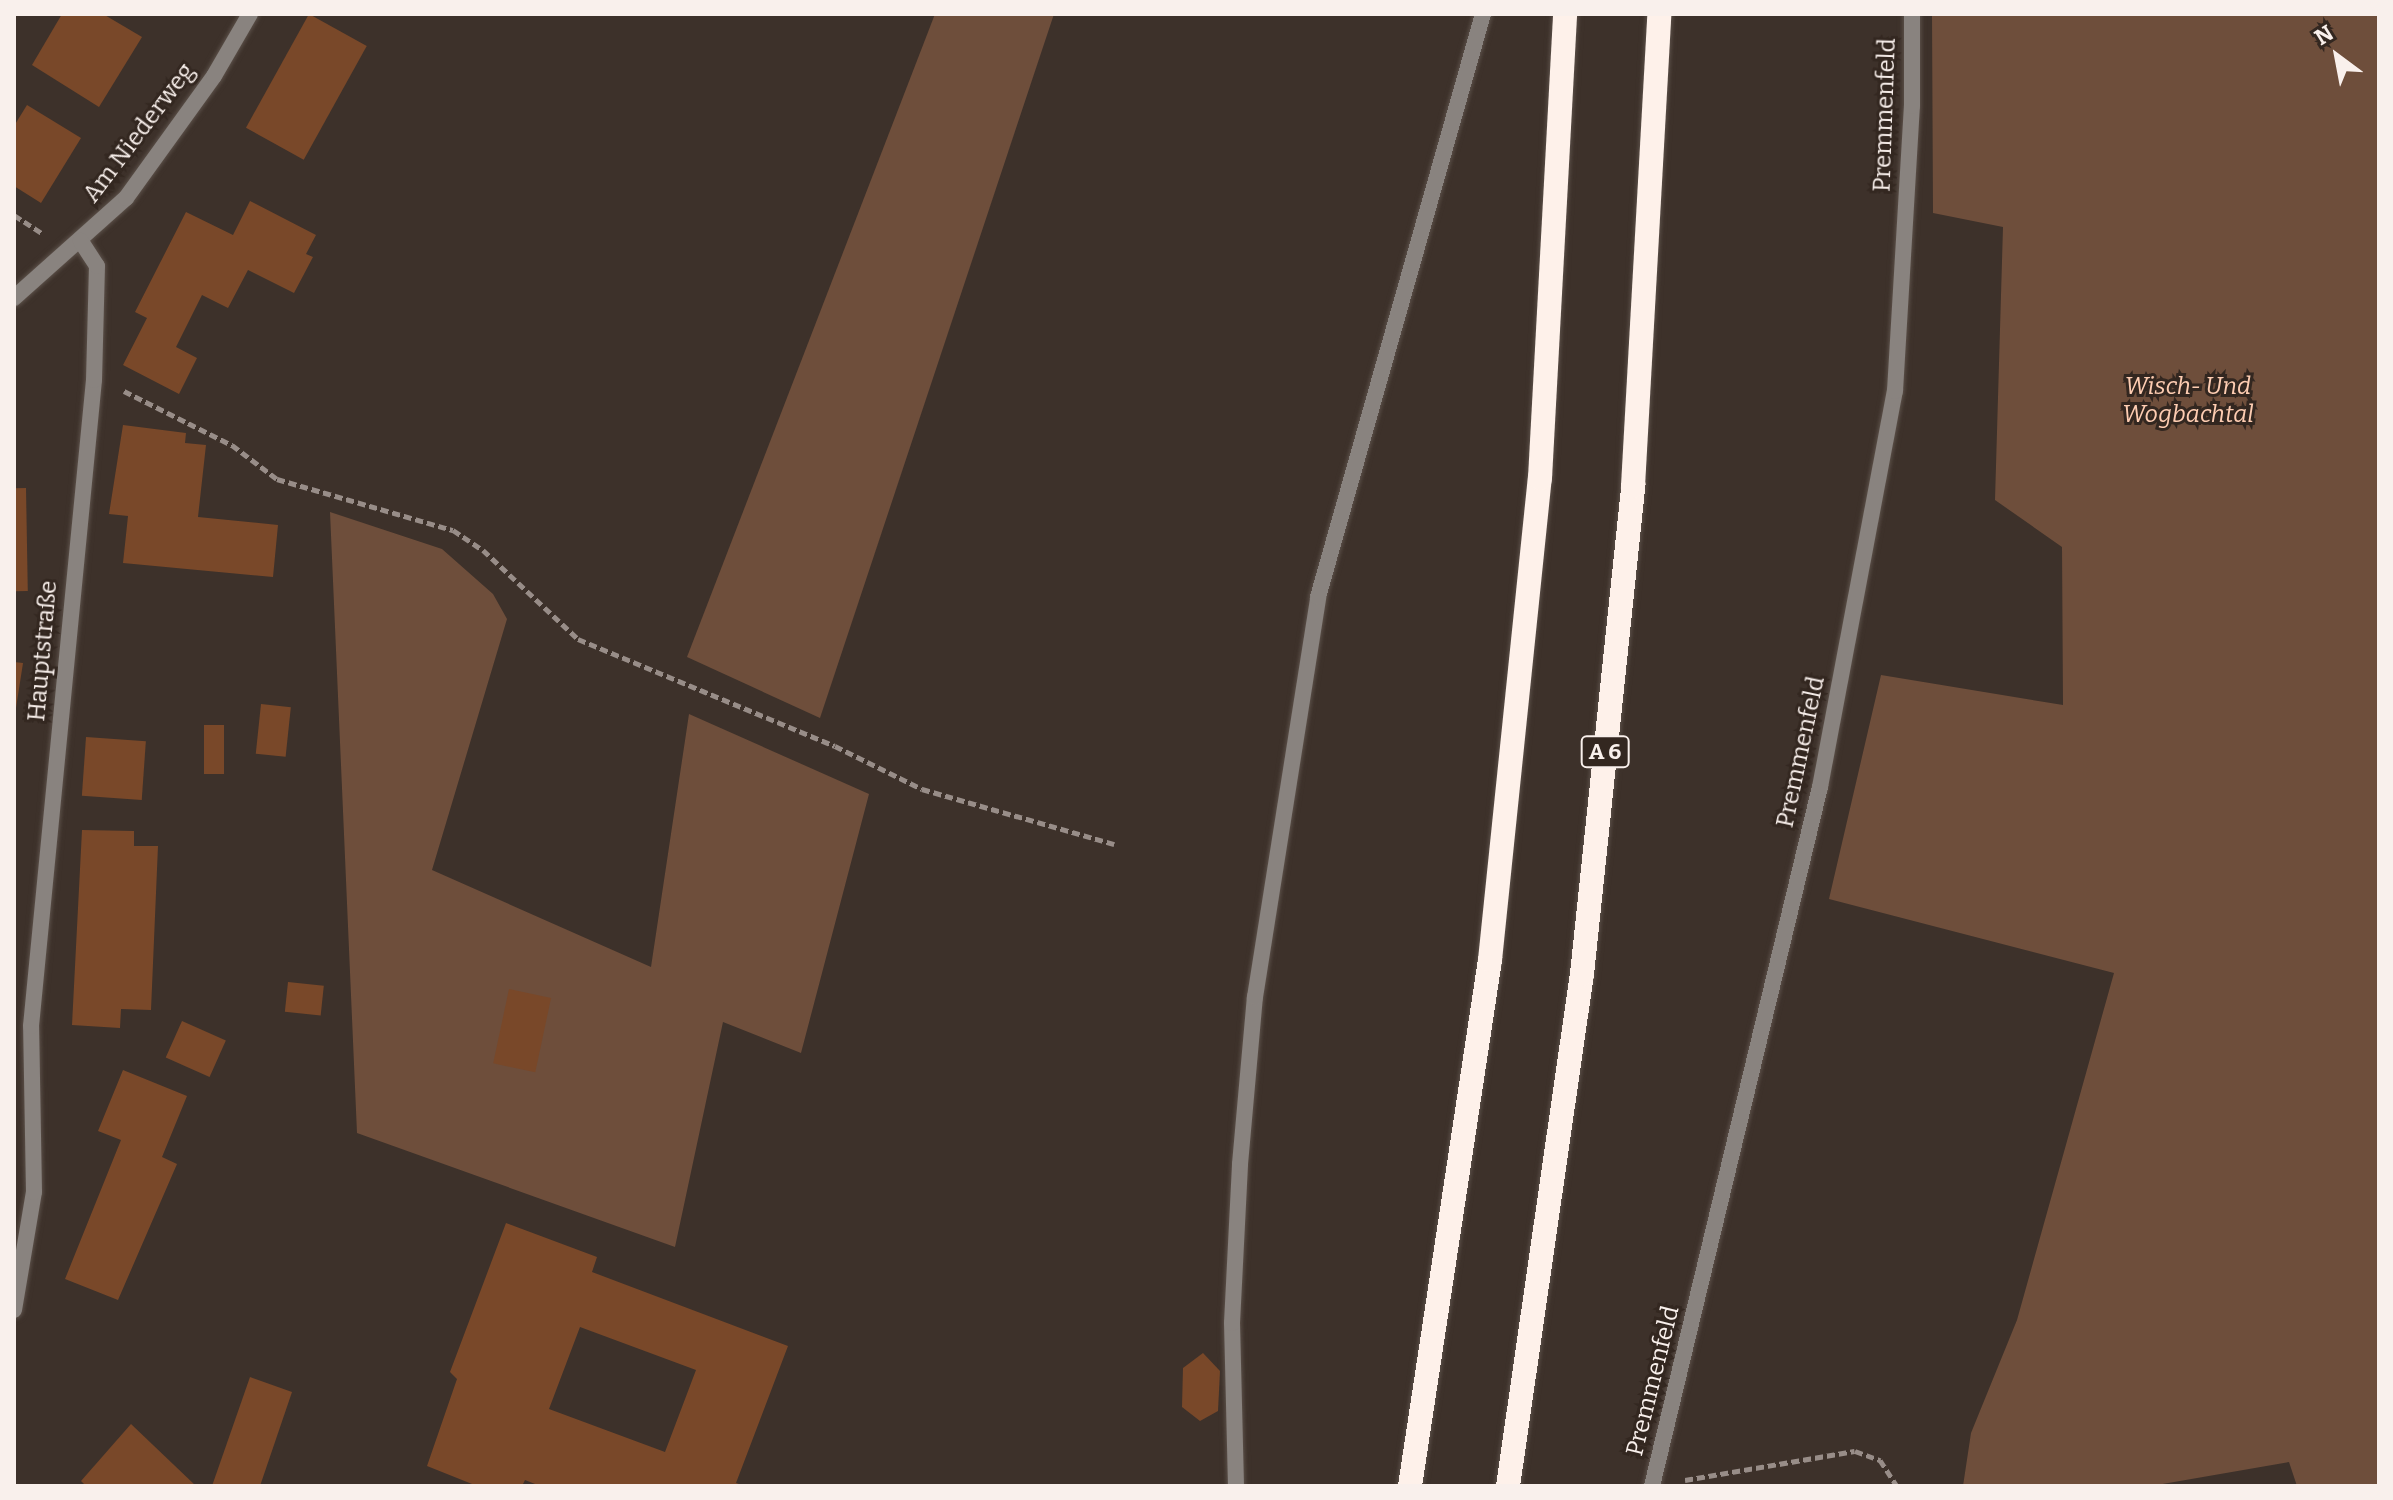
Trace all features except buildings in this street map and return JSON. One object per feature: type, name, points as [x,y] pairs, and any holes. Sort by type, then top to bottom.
[{"type":"highway","points":[[1410,1486],[1490,960],[1540,478],[1565,14]]},
{"type":"highway","name":"A 6","points":[[1508,1486],[1582,974],[1629,534],[1659,14]]},
{"type":"street","name":"Am Niederweg","points":[[14,298],[126,198],[156,160],[250,14]]},
{"type":"street","points":[[1236,1486],[1232,1323],[1241,1149],[1255,997],[1318,597],[1483,14]]},
{"type":"street","name":"Premmenfeld","points":[[1660,1485],[1820,787],[1895,391],[1912,106],[1912,14]]},
{"type":"street","name":"Hauptstraße","points":[[14,1310],[34,1192],[31,1026],[94,380],[97,266],[81,241]]},
{"type":"path","points":[[94,380],[165,409],[232,445],[277,479],[453,530],[483,550],[578,639],[835,746],[922,789],[1114,844]]},
{"type":"path","points":[[1660,1485],[1855,1451],[1880,1460],[1897,1486]]},
{"type":"green space","points":[[935,14],[1054,14],[820,718],[687,657]]},
{"type":"green space","name":"Wisch- Und Wogbachtal","points":[[1932,14],[2379,14],[2379,1486],[2297,1486],[2289,1462],[2151,1486],[1963,1486],[1971,1433],[2017,1320],[2114,973],[1829,899],[1881,675],[2063,705],[2062,547],[1995,500],[2003,227],[1933,213]]},
{"type":"green space","points":[[330,512],[442,549],[493,594],[507,619],[432,870],[651,967],[689,714],[869,794],[801,1053],[723,1022],[675,1247],[357,1133]]}]
